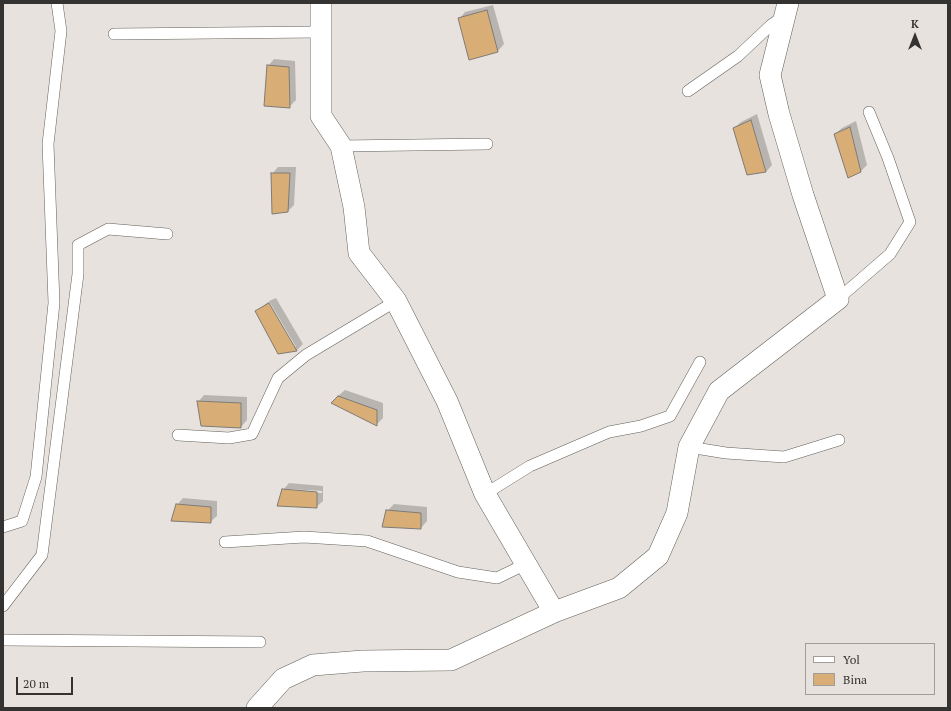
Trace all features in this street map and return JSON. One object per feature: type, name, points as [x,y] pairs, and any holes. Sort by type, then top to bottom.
[{"type":"street","points":[[321,3],[321,116],[341,146],[354,207],[359,253],[396,301],[447,401],[485,494],[554,612]]},
{"type":"street","points":[[257,708],[282,679],[313,665],[363,661],[451,660],[554,612],[618,588],[658,556],[677,513],[689,447],[719,390],[838,299],[803,195],[779,114],[770,75],[786,10]]},
{"type":"lane","points":[[3,527],[22,521],[36,477],[53,310],[48,144],[61,31],[57,3]]},
{"type":"lane","points":[[688,91],[738,56],[786,10]]},
{"type":"lane","points":[[114,34],[320,32]]},
{"type":"lane","points":[[838,299],[890,254],[910,222],[888,158],[868,112]]},
{"type":"lane","points":[[341,146],[487,144]]},
{"type":"lane","points":[[3,606],[42,555],[78,274],[78,245],[108,229],[167,234]]},
{"type":"lane","points":[[178,434],[230,438],[252,434],[278,378],[306,355],[396,301]]},
{"type":"lane","points":[[485,494],[530,466],[609,432],[641,426],[670,416],[700,362]]},
{"type":"lane","points":[[689,447],[726,453],[784,457],[839,440]]},
{"type":"lane","points":[[225,542],[304,537],[366,541],[458,572],[497,578],[526,564]]},
{"type":"lane","points":[[3,640],[260,642]]},
{"type":"building","points":[[487,10],[498,52],[469,60],[458,18]]},
{"type":"building","points":[[267,65],[289,67],[290,108],[264,106]]},
{"type":"building","points":[[751,120],[766,172],[747,175],[733,128]]},
{"type":"building","points":[[850,127],[861,172],[848,178],[834,134]]},
{"type":"building","points":[[271,173],[290,173],[288,212],[272,214]]},
{"type":"building","points":[[269,303],[297,351],[278,354],[255,311]]},
{"type":"building","points":[[338,396],[377,410],[377,426],[331,403]]},
{"type":"building","points":[[197,401],[241,403],[241,428],[201,426]]},
{"type":"building","points":[[282,489],[317,492],[317,508],[277,506]]},
{"type":"building","points":[[176,504],[211,507],[211,523],[171,521]]},
{"type":"building","points":[[386,510],[421,513],[421,529],[382,527]]}]
